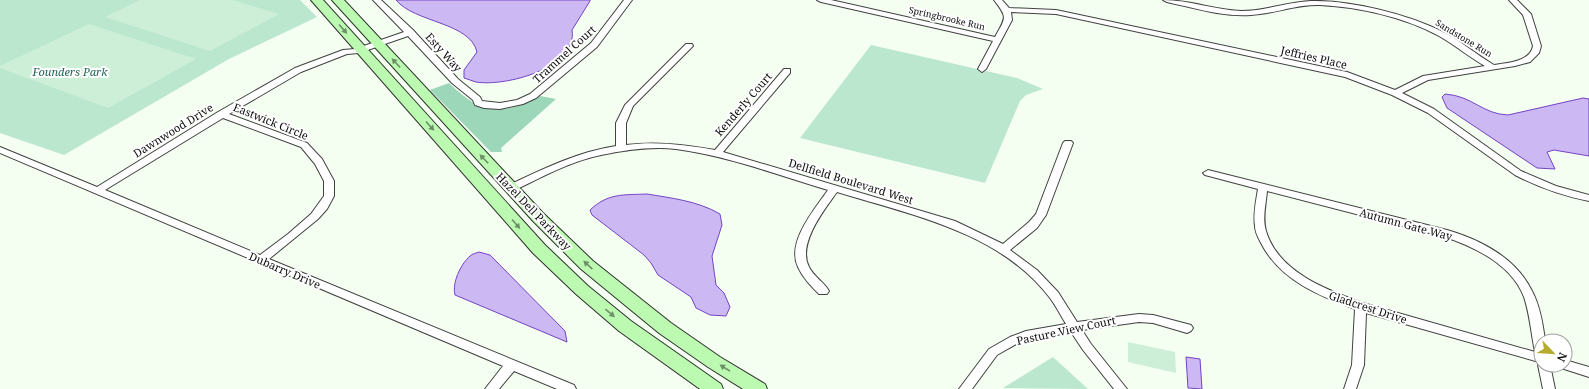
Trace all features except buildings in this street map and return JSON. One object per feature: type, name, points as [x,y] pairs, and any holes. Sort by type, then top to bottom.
[{"type":"main road","name":"Hazel Dell Parkway","points":[[318,0],[358,50],[516,225],[558,267],[625,326],[714,389]]},
{"type":"main road","name":"Hazel Dell Parkway","points":[[338,0],[556,236],[619,292],[700,353],[758,389]]},
{"type":"street","name":"Esty Way","points":[[377,0],[410,32],[455,81],[478,102],[484,105],[500,106]]},
{"type":"street","name":"Trammel Court","points":[[500,106],[526,100],[545,86],[598,41],[628,0]]},
{"type":"street","name":"Springbrooke Run","points":[[821,0],[998,40]]},
{"type":"street","points":[[982,69],[1008,23],[1007,10],[998,0]]},
{"type":"street","name":"Sandstone Run","points":[[1167,0],[1242,13],[1261,12],[1308,3],[1333,5],[1376,12],[1426,27],[1442,35],[1492,67]]},
{"type":"street","points":[[1395,93],[1426,78],[1527,60],[1536,51],[1537,46],[1527,14],[1513,0]]},
{"type":"street","name":"Jeffries Place","points":[[1007,10],[1056,12],[1347,75],[1395,93],[1431,112],[1525,177],[1548,188],[1589,198]]},
{"type":"street","name":"Dawnwood Drive","points":[[97,191],[221,114],[284,78],[350,56],[358,50],[410,32]]},
{"type":"street","points":[[621,147],[621,123],[629,104],[689,46]]},
{"type":"street","name":"Kenderly Court","points":[[717,153],[787,71]]},
{"type":"street","name":"Eastwick Circle","points":[[221,114],[304,145],[312,153],[330,181],[330,192],[322,209],[311,220],[260,260]]},
{"type":"street","points":[[1004,249],[1033,225],[1040,215],[1068,144]]},
{"type":"street","name":"Dellfield Boulevard West","points":[[511,188],[579,158],[621,147],[651,145],[675,146],[717,153],[951,223],[977,234],[1004,249],[1018,259],[1047,286],[1087,347],[1121,389]]},
{"type":"street","name":"Dubarry Drive","points":[[0,150],[570,389]]},
{"type":"street","name":"Autumn Gate Way","points":[[1208,173],[1447,234],[1484,250],[1509,268],[1524,285],[1531,303],[1537,333]]},
{"type":"street","name":"Gladcrest Drive","points":[[1263,186],[1260,224],[1264,237],[1275,256],[1291,271],[1314,287],[1361,307],[1533,356]]},
{"type":"street","points":[[822,291],[803,268],[800,256],[801,244],[806,231],[834,189]]},
{"type":"street","points":[[1350,389],[1358,365],[1361,307]]},
{"type":"street","name":"Pasture View Court","points":[[965,389],[985,360],[1004,345],[1026,336],[1139,318],[1153,319],[1187,328]]},
{"type":"street","points":[[491,389],[512,365]]},
{"type":"street","points":[[1573,367],[1589,372]]},
{"type":"street","points":[[1546,373],[1549,389]]},
{"type":"green space","name":"Founders Park","points":[[0,0],[300,0],[317,17],[229,59],[64,155],[0,133]]},
{"type":"green space","points":[[140,0],[233,0],[279,14],[210,51],[105,17]]},
{"type":"green space","points":[[89,24],[196,59],[108,108],[0,68],[0,66]]},
{"type":"green space","points":[[871,45],[1017,78],[1043,89],[1026,95],[1020,101],[985,183],[800,138]]},
{"type":"green space","points":[[449,83],[471,101],[492,109],[514,107],[540,96],[556,99],[501,148],[502,152],[491,152],[430,90]]},
{"type":"green space","points":[[1128,342],[1175,352],[1176,373],[1128,362]]},
{"type":"green space","points":[[1053,357],[1088,389],[1003,388]]},
{"type":"shaded area","points":[[396,0],[590,1],[572,30],[571,43],[564,55],[552,64],[521,78],[489,83],[476,82],[464,78],[464,70],[477,52],[472,42],[464,34],[453,28],[416,14],[405,8]]},
{"type":"shaded area","points":[[1445,94],[1463,98],[1491,112],[1508,115],[1583,98],[1589,99],[1589,156],[1554,150],[1547,152],[1555,169],[1537,168],[1447,108],[1442,97]]},
{"type":"shaded area","points":[[647,194],[694,203],[720,214],[722,225],[712,256],[716,285],[724,293],[730,307],[726,316],[710,315],[696,308],[691,297],[658,275],[644,255],[592,215],[590,210],[603,200],[616,196]]},
{"type":"shaded area","points":[[479,252],[490,255],[565,331],[567,342],[455,295],[454,290],[460,269],[470,256]]},
{"type":"shaded area","points":[[1186,357],[1200,359],[1202,389],[1188,388]]}]
